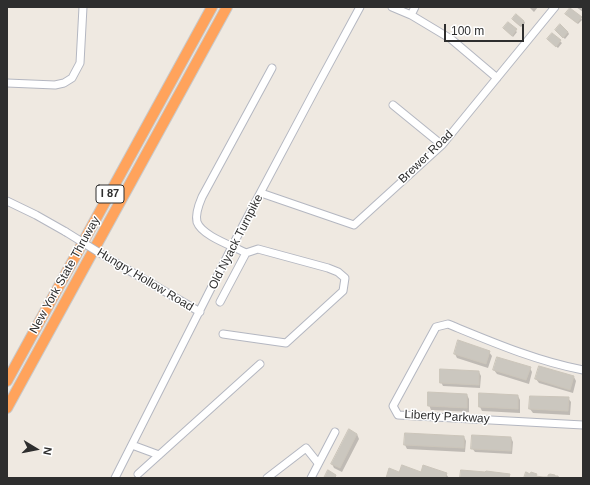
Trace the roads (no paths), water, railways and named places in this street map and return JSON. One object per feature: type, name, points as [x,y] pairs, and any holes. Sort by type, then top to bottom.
[{"type":"highway","name":"New York State Thruway","points":[[7,381],[212,7]]},
{"type":"highway","name":"New York State Thruway","points":[[7,408],[227,7]]},
{"type":"street","points":[[7,83],[55,85],[64,83],[72,78],[80,64],[83,7]]},
{"type":"street","name":"Old Nyack Turnpike","points":[[115,478],[233,246],[360,7]]},
{"type":"street","points":[[392,7],[411,15],[451,39],[497,78]]},
{"type":"street","points":[[411,15],[415,7]]},
{"type":"street","name":"Brewer Road","points":[[261,193],[354,225],[442,145],[555,7]]},
{"type":"street","points":[[246,253],[212,237],[203,231],[197,221],[197,210],[202,197],[272,68]]},
{"type":"street","points":[[393,105],[442,145]]},
{"type":"street","name":"Hungry Hollow Road","points":[[7,201],[36,214],[110,260],[200,312]]},
{"type":"street","points":[[220,302],[246,253],[258,249],[328,268],[338,272],[345,278],[343,291],[286,342],[223,334]]},
{"type":"street","name":"Liberty Parkway","points":[[583,370],[551,363],[488,341],[448,324],[436,327],[393,406],[398,415],[583,425]]},
{"type":"street","points":[[138,474],[260,364]]},
{"type":"street","points":[[311,478],[335,432]]},
{"type":"street","points":[[132,445],[159,455]]},
{"type":"street","points":[[267,478],[306,448],[318,463]]}]
